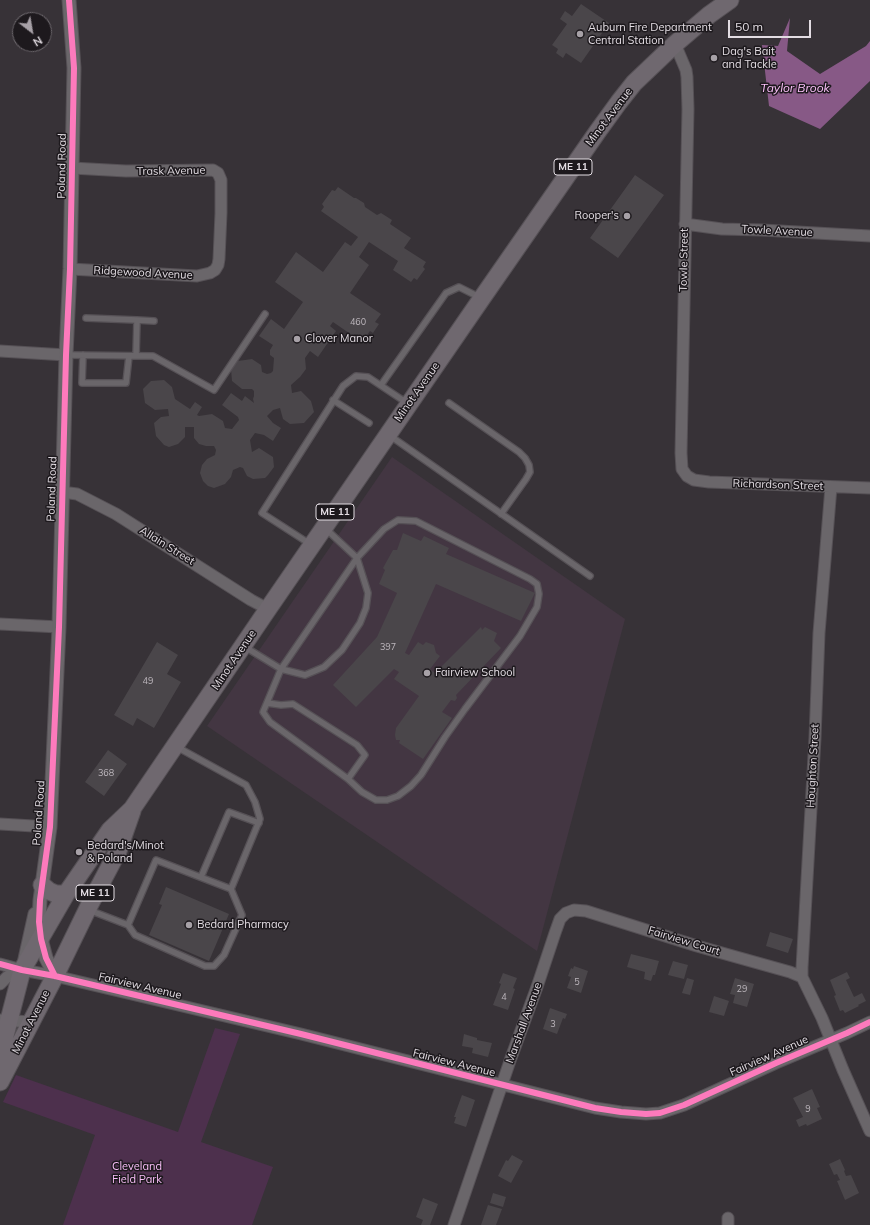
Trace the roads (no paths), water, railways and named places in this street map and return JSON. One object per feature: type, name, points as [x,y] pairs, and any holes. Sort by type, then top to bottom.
[{"type":"main road","name":"Minot Avenue","points":[[22,970],[66,894],[110,830],[132,809],[482,298],[619,102],[640,78],[675,44],[709,15],[730,0]]},
{"type":"main road","name":"Minot Avenue","points":[[0,1082],[55,976],[87,909],[118,851],[132,809]]},
{"type":"main road","points":[[42,885],[49,891],[56,894],[66,894]]},
{"type":"main road","name":"ME 11","points":[[0,1055],[4,1021],[22,970]]},
{"type":"street","name":"Poland Road","points":[[55,976],[46,958],[41,939],[39,922],[42,885],[50,827],[70,269],[74,68],[69,0]]},
{"type":"street","name":"Towle Street","points":[[675,44],[687,77],[688,109],[681,453],[682,469],[687,476]]},
{"type":"street","name":"Trask Avenue","points":[[72,168],[126,171],[213,170],[218,173],[222,185],[219,259],[215,270]]},
{"type":"street","name":"Towle Avenue","points":[[685,224],[722,229],[870,236]]},
{"type":"street","name":"Ridgewood Avenue","points":[[70,269],[197,276],[205,275],[215,270]]},
{"type":"street","points":[[0,351],[66,355]]},
{"type":"street","name":"Richardson Street","points":[[687,476],[694,480],[709,482],[870,488]]},
{"type":"street","name":"Houghton Street","points":[[831,487],[820,633],[802,977],[870,1131]]},
{"type":"street","name":"Allain Street","points":[[62,492],[77,494],[116,514],[251,600],[268,609]]},
{"type":"street","points":[[0,624],[58,627]]},
{"type":"street","points":[[0,824],[50,827]]},
{"type":"street","name":"Poland Road","points":[[22,970],[42,885]]},
{"type":"street","name":"Fairview Court","points":[[566,913],[574,910],[586,911],[802,977]]},
{"type":"street","name":"Marshall Avenue","points":[[454,1225],[560,919],[566,913]]},
{"type":"street","name":"Fairview Avenue","points":[[0,964],[301,1034],[595,1108],[646,1114],[660,1113],[684,1105],[870,1022]]},
{"type":"street","points":[[0,984],[7,977],[22,970]]},
{"type":"street","points":[[4,1021],[31,1022]]},
{"type":"lane","points":[[381,385],[446,293],[459,287],[482,298]]},
{"type":"lane","points":[[66,355],[153,356],[214,390],[265,314]]},
{"type":"lane","points":[[86,318],[154,320]]},
{"type":"lane","points":[[136,356],[137,320]]},
{"type":"lane","points":[[83,355],[82,383],[126,383],[129,356]]},
{"type":"lane","points":[[312,545],[262,513],[333,400],[343,386],[356,376],[368,376],[409,404]]},
{"type":"lane","points":[[333,400],[369,423]]},
{"type":"lane","points":[[449,403],[519,452],[525,458],[530,472],[501,514]]},
{"type":"lane","points":[[388,435],[590,576]]},
{"type":"lane","points":[[398,520],[416,521],[530,579],[537,584],[539,594],[536,607],[520,636],[465,709],[421,774],[411,786],[398,796],[387,800],[376,800],[362,792],[270,722],[263,712],[281,669],[357,558],[384,529],[398,520]]},
{"type":"lane","points":[[243,646],[281,669],[305,675],[324,667],[342,650],[360,623],[366,608],[368,593],[357,558],[324,528]]},
{"type":"lane","points":[[267,703],[281,705],[293,704],[356,745],[365,755],[348,780]]},
{"type":"lane","points":[[87,909],[128,925],[135,935],[205,966],[214,966],[224,955],[242,915],[232,888],[260,819],[255,802],[246,786],[175,746]]},
{"type":"lane","points":[[201,877],[229,812],[259,824]]},
{"type":"lane","points":[[128,925],[156,860],[232,888]]},
{"type":"water","name":"Taylor Brook","points":[[790,18],[787,51],[820,74],[866,46],[870,41],[870,81],[820,129],[769,106],[762,45],[778,46]]},
{"type":"place","name":"Auburn Fire Department Central Station","points":[[580,34]]},
{"type":"place","name":"Dag's Bait and Tackle","points":[[714,58]]},
{"type":"place","name":"Rooper's","points":[[627,216]]},
{"type":"place","name":"Clover Manor","points":[[297,339]]},
{"type":"place","name":"Fairview School","points":[[427,673]]},
{"type":"place","name":"Bedard's/Minot & Poland","points":[[79,852]]},
{"type":"place","name":"Bedard Pharmacy","points":[[189,925]]},
{"type":"park label","name":"Cleveland Field Park","points":[[137,1173]]}]
